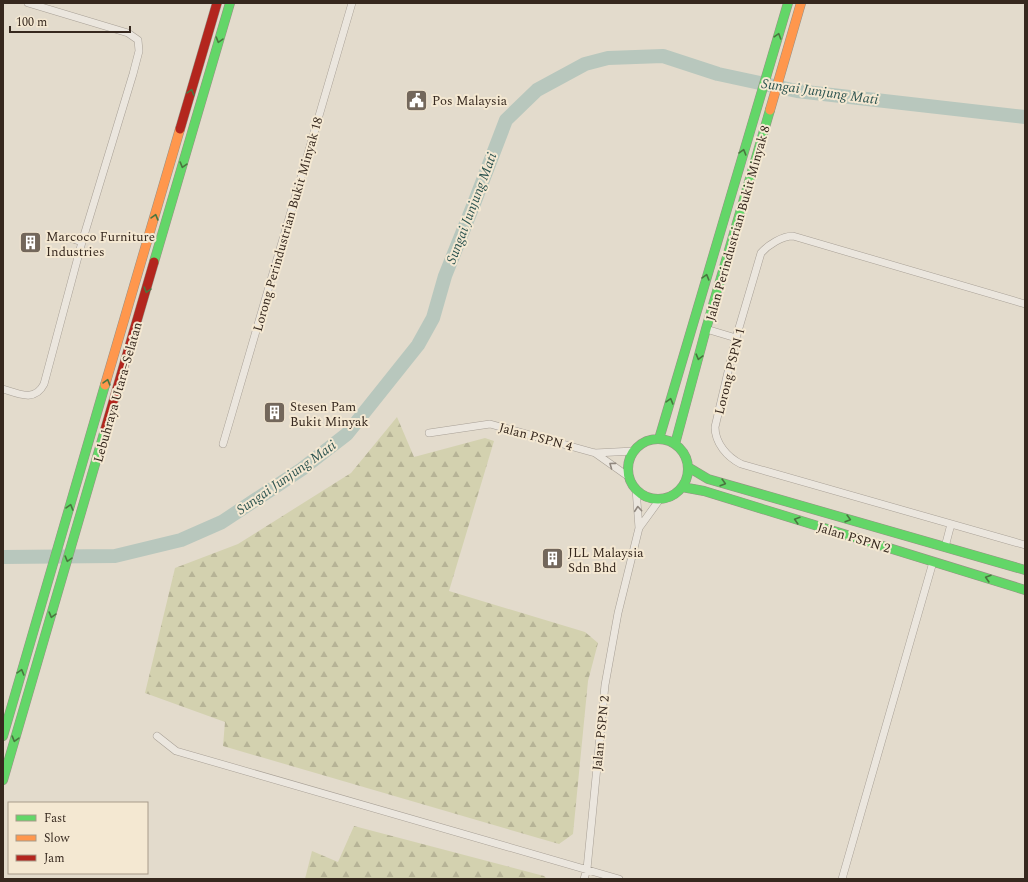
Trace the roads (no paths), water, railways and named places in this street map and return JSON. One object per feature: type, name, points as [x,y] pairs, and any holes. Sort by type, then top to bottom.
[{"type":"main road","name":"Lebuhraya Utara–Selatan","points":[[3,736],[217,3]]},
{"type":"main road","name":"Lebuhraya Utara–Selatan","points":[[3,780],[230,3]]},
{"type":"main road","name":"Jalan Perindustrian Bukit Minyak 8","points":[[659,439],[788,3]]},
{"type":"main road","name":"Jalan Perindustrian Bukit Minyak 8","points":[[675,444],[706,329],[801,3]]},
{"type":"main road","points":[[659,439],[675,444],[684,454],[688,467],[686,481],[682,487],[669,497],[660,499],[643,495],[636,489],[629,477],[629,464],[634,451],[640,444],[649,440],[659,439]]},
{"type":"main road","name":"Jalan PSPN 2","points":[[688,467],[708,479],[1025,570]]},
{"type":"main road","name":"Jalan PSPN 2","points":[[682,487],[704,491],[1025,590]]},
{"type":"street","points":[[3,390],[36,395],[44,384],[82,242],[133,74],[140,45],[138,40],[128,33],[28,3]]},
{"type":"street","name":"Lorong Perindustrian Bukit Minyak 18","points":[[223,444],[352,3]]},
{"type":"street","name":"Lorong PSPN 1","points":[[1025,304],[793,236],[787,236],[765,248],[761,253],[736,338],[715,427],[715,436],[730,459],[741,464],[1025,545]]},
{"type":"street","points":[[67,237],[82,242]]},
{"type":"street","points":[[706,329],[736,338]]},
{"type":"street","name":"Jalan PSPN 4","points":[[429,433],[490,424],[595,453]]},
{"type":"street","points":[[595,453],[634,451]]},
{"type":"street","points":[[595,453],[629,477]]},
{"type":"street","points":[[636,489],[639,528]]},
{"type":"street","points":[[639,528],[660,499]]},
{"type":"street","points":[[945,547],[951,524]]},
{"type":"street","name":"Jalan PSPN 2","points":[[584,879],[587,869],[605,685],[618,613],[639,528]]},
{"type":"street","points":[[842,879],[933,562]]},
{"type":"street","points":[[157,736],[176,750],[618,879]]},
{"type":"waterway","name":"Sungai Junjung Mati","points":[[3,557],[115,556],[181,540],[222,522],[302,469],[347,434],[418,345],[433,318],[445,276],[506,120],[537,90],[585,64],[608,58],[663,56],[718,74],[797,91],[1025,117]]},
{"type":"place","name":"Pos Malaysia","points":[[416,100]]},
{"type":"place","name":"Marcoco Furniture Industries","points":[[30,243]]},
{"type":"place","name":"Stesen Pam Bukit Minyak","points":[[274,413]]},
{"type":"place","name":"JLL Malaysia Sdn Bhd","points":[[552,559]]}]
